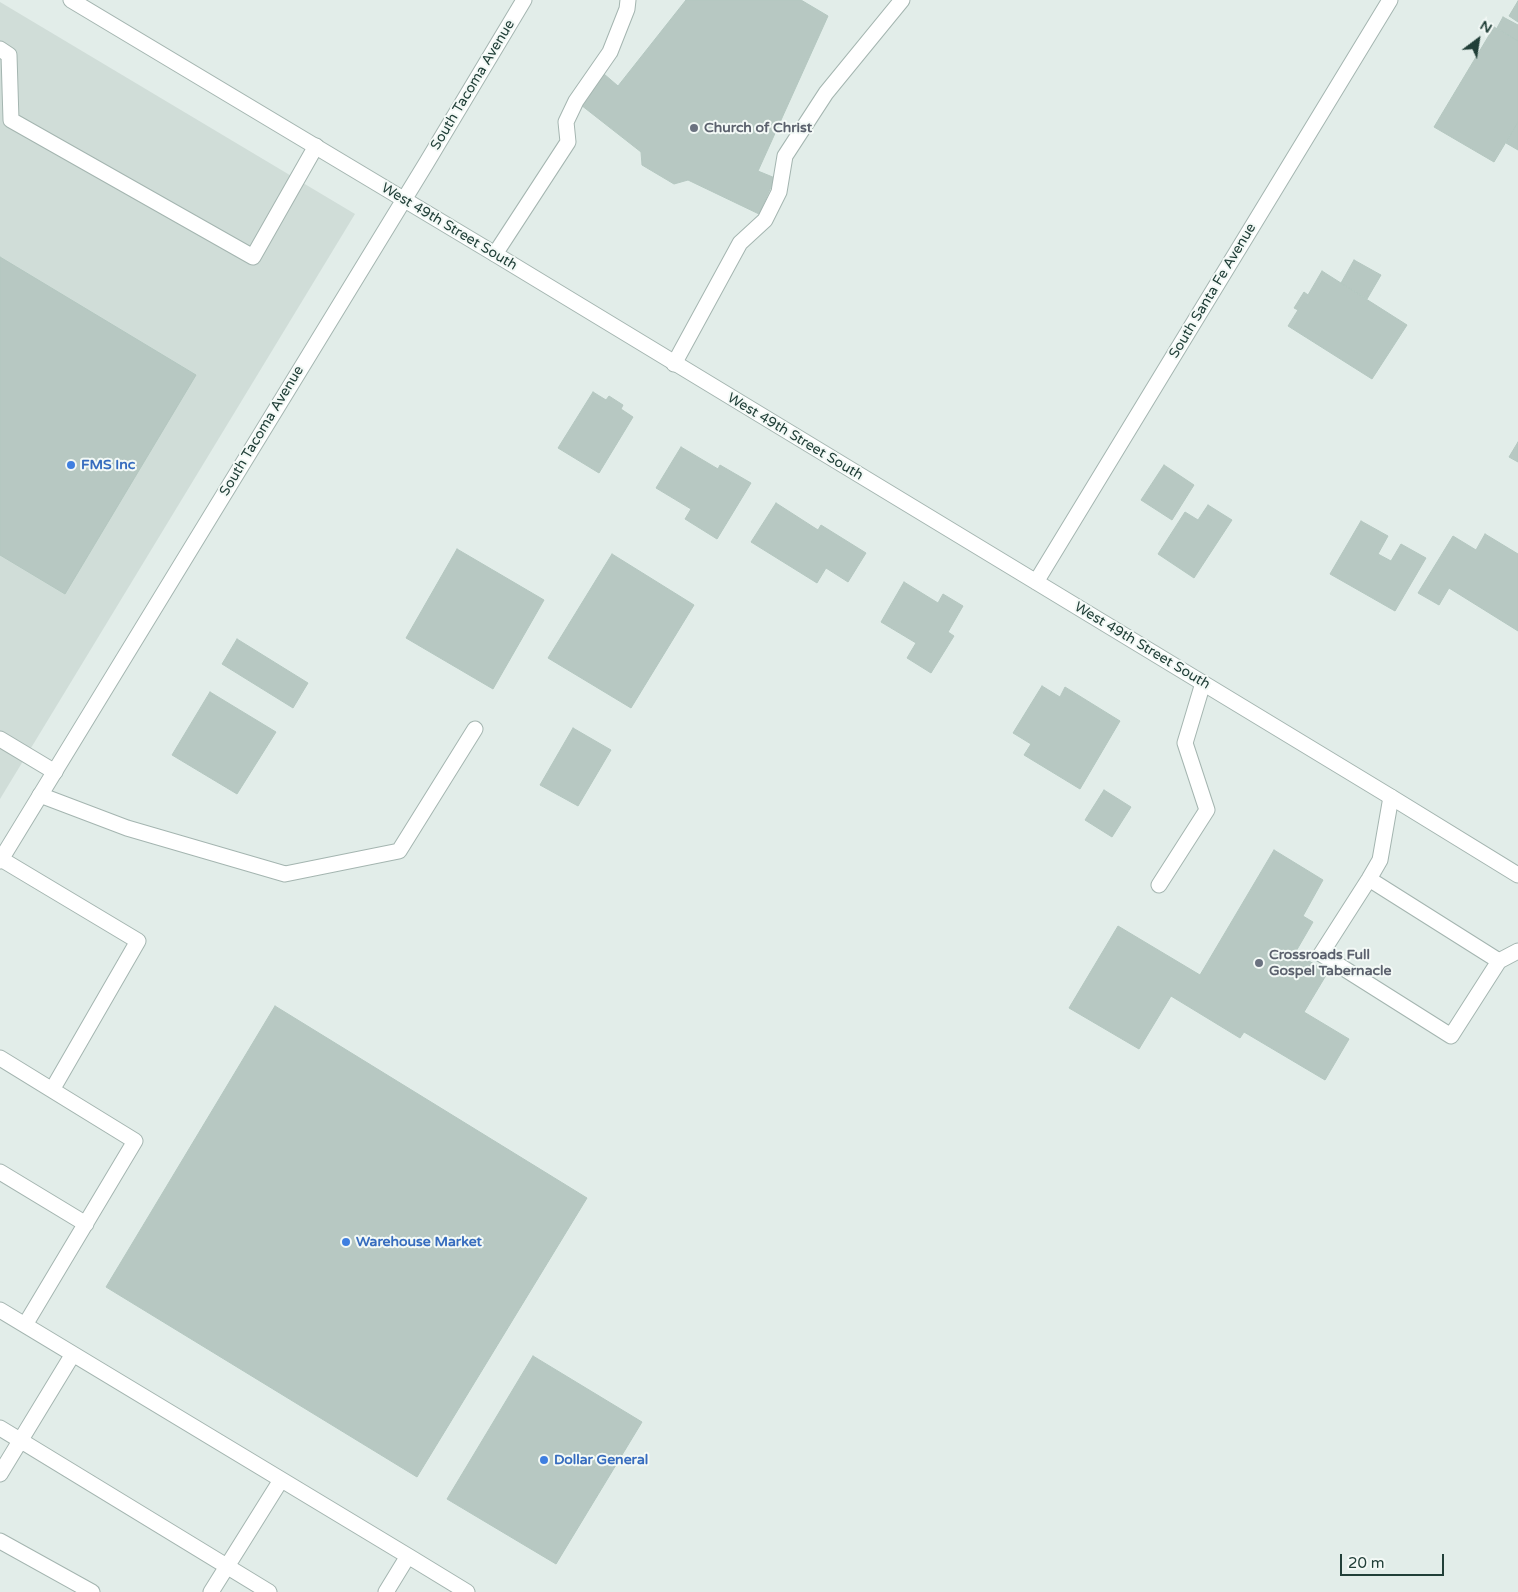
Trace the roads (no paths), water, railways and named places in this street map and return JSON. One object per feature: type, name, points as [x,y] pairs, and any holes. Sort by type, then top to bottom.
[{"type":"street","name":"West 49th Street South","points":[[71,0],[495,254],[1518,875]]},
{"type":"street","name":"South Tacoma Avenue","points":[[1,860],[524,0]]},
{"type":"street","points":[[495,254],[568,142],[566,122],[576,101],[610,52],[627,9],[628,0]]},
{"type":"street","points":[[674,364],[740,243],[765,220],[778,192],[785,156],[826,93],[902,0]]},
{"type":"street","name":"South Santa Fe Avenue","points":[[1036,582],[1390,0]]},
{"type":"street","points":[[0,49],[9,55],[12,120],[253,257],[316,146]]},
{"type":"street","points":[[1159,885],[1207,810],[1185,743],[1203,683]]},
{"type":"street","points":[[40,796],[126,828],[286,874],[399,851],[475,729]]},
{"type":"street","points":[[0,739],[55,772]]},
{"type":"street","points":[[1391,797],[1380,860],[1321,954],[1451,1036],[1499,962],[1518,951]]},
{"type":"street","points":[[1,860],[138,941],[52,1090]]},
{"type":"street","points":[[1369,880],[1499,962]]},
{"type":"street","points":[[0,1058],[135,1141],[25,1326]]},
{"type":"street","points":[[0,1172],[86,1224]]},
{"type":"street","points":[[0,1310],[467,1592]]},
{"type":"street","points":[[0,1474],[73,1354]]},
{"type":"street","points":[[0,1428],[269,1592]]},
{"type":"street","points":[[211,1592],[281,1480]]},
{"type":"street","points":[[0,1541],[92,1592]]},
{"type":"street","points":[[386,1592],[408,1556]]},
{"type":"place","name":"Church of Christ","points":[[694,128]]},
{"type":"place","name":"FMS Inc","points":[[71,465]]},
{"type":"place","name":"Crossroads Full Gospel Tabernacle","points":[[1259,963]]},
{"type":"place","name":"Warehouse Market","points":[[346,1242]]},
{"type":"place","name":"Dollar General","points":[[544,1460]]}]
